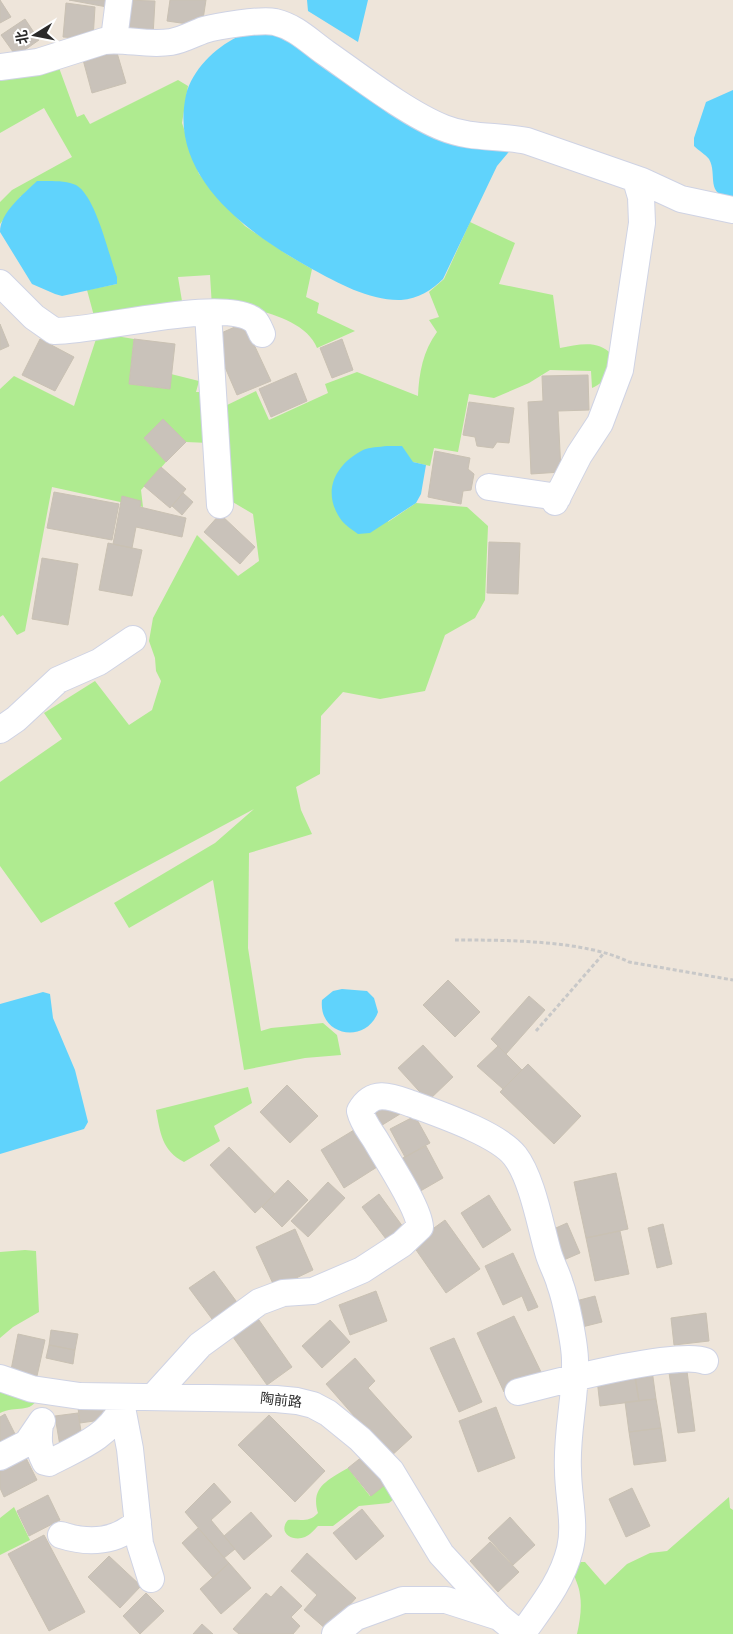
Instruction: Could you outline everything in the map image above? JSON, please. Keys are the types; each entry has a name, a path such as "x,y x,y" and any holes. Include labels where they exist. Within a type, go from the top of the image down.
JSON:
{"street":[{"path":"114,39 119,0"},
{"path":"0,67 38,62 114,39 143,44 172,42 205,30 255,21 274,21 296,29 380,90 443,128 477,137 527,140 636,180 681,199 733,210"},
{"path":"489,487 557,500 580,454 600,423 620,370 642,223 641,197 636,180"},
{"path":"0,283 34,317 54,331 186,313 242,314 256,322 262,334"},
{"path":"208,314 220,505"},
{"path":"0,730 16,719 58,680 99,662 133,639"},
{"path":"153,1398 200,1345 259,1302 282,1294 313,1291 362,1270 402,1244 420,1227 420,1219 406,1193 378,1144 362,1121 360,1111 364,1103 374,1096 388,1095 444,1115 497,1139 516,1156 532,1191 549,1255 561,1285 576,1358 568,1470 571,1511 570,1547 563,1573 521,1634"},
{"path":"518,1392 575,1378 661,1361 691,1357 705,1361"},
{"name":"陶前路","path":"0,1378 32,1389 46,1412 153,1398 297,1401 313,1405 328,1413 360,1439 391,1471 407,1493 441,1554 499,1617 521,1634"},
{"path":"46,1412 39,1444 45,1462 49,1463 98,1437 116,1419 121,1403"},
{"path":"121,1403 130,1449 140,1544 150,1579"},
{"path":"0,1457 26,1443 46,1412"},
{"path":"61,1535 75,1540 96,1540 127,1532 138,1522"},
{"path":"335,1634 356,1617 403,1600 446,1600 499,1617"}],"path":[{"path":"455,940 517,939 616,955 629,962 733,980"},
{"path":"536,1031 604,953"}],"green space":[{"path":"58,65 77,117 84,114 90,124 178,80 188,86 182,123 199,174 245,226 312,269 306,297 319,303 317,313 355,331 317,348 307,333 282,318 250,309 212,307 210,275 178,277 183,307 94,316 87,290 117,284 21,196 0,224 0,202 12,190 72,157 44,108 0,133 0,73"},
{"path":"470,222 515,243 499,284 553,295 560,348 587,344 600,347 612,355 610,366 605,379 592,388 591,371 550,370 529,383 494,398 469,394 458,452 434,448 430,466 413,462 388,522 416,503 467,507 488,526 485,600 475,618 445,635 425,691 380,699 343,692 321,716 320,774 296,787 301,810 312,834 249,853 248,948 261,1031 271,1028 323,1023 337,1035 341,1055 305,1058 244,1070 213,880 129,928 114,903 215,843 254,809 41,923 0,866 0,782 62,739 44,713 95,681 129,725 152,710 161,681 156,671 155,658 149,641 153,618 197,535 238,576 259,561 253,514 231,501 223,407 256,391 269,420 328,393 325,384 357,372 418,396 423,362 428,347 437,332 429,320 439,317 429,292 444,279"},
{"path":"98,333 134,339 129,384 169,389 171,374 199,381 196,392 205,392 209,443 186,442 163,419 144,438 166,462 141,490 143,507 52,487 25,631 17,635 3,615 0,617 0,389 14,376 74,406"},
{"path":"248,1087 252,1103 214,1126 220,1141 184,1162 177,1158 167,1147 163,1140 156,1110"},
{"path":"36,1251 39,1312 13,1327 0,1338 0,1252"},
{"path":"0,1380 38,1397 32,1406 0,1413"},
{"path":"348,1468 370,1496 386,1484 394,1499 389,1503 359,1506 333,1526 318,1526 305,1537 296,1538 288,1535 284,1529 288,1520 304,1520 315,1516 318,1513 316,1497 322,1485"},
{"path":"729,1497 730,1508 733,1510 733,1634 577,1634 581,1604 574,1571 578,1562 585,1562 605,1585 627,1564 650,1553 667,1551"},
{"path":"14,1507 30,1540 0,1555 0,1518"}],"water":[{"path":"307,0 368,0 358,42 308,11"},
{"path":"263,30 288,37 387,103 513,147 497,166 443,279 434,287 419,296 401,300 389,300 366,294 333,280 263,239 219,200 201,177 189,152 184,125 186,95 189,86 205,61 221,47 240,36"},
{"path":"733,90 733,198 718,193 715,189 709,159 694,146 694,138 706,102"},
{"path":"37,181 67,182 76,185 83,191 96,213 117,277 117,284 62,296 32,284 0,232 4,217 8,211"},
{"path":"402,446 413,462 426,465 421,494 416,503 370,533 358,534 342,521 336,511 332,500 334,481 338,472 353,456 366,449"},
{"path":"342,989 367,991 374,998 378,1012 372,1022 364,1029 344,1032 327,1022 323,1012 322,1000 333,991"},
{"path":"43,992 50,994 53,1018 75,1070 88,1122 84,1129 0,1154 0,1004"}],"building":[{"path":"0,0 11,17 0,23"},
{"path":"69,0 108,0 107,7"},
{"path":"124,0 155,1 153,36 122,34"},
{"path":"170,0 206,0 202,26 167,21"},
{"path":"66,3 95,7 93,39 63,37"},
{"path":"25,19 39,40 16,56 1,35"},
{"path":"115,46 126,83 92,93 82,56"},
{"path":"244,323 271,381 237,395 212,337"},
{"path":"0,324 9,346 0,350"},
{"path":"40,339 74,357 55,391 22,375"},
{"path":"134,339 175,344 170,389 129,384"},
{"path":"342,339 353,370 332,378 320,348"},
{"path":"296,373 307,401 271,417 259,389"},
{"path":"588,375 589,410 558,411 561,472 531,474 528,402 543,401 542,376"},
{"path":"469,402 514,408 509,443 497,442 493,448 477,446 475,437 463,435"},
{"path":"163,419 186,442 166,462 144,438"},
{"path":"435,451 470,458 468,469 474,474 471,490 463,491 461,504 428,497"},
{"path":"161,467 186,489 170,508 144,486"},
{"path":"54,492 119,504 112,540 47,528"},
{"path":"183,493 193,502 182,515 172,506"},
{"path":"122,496 141,501 140,507 186,518 182,537 136,527 132,548 113,544"},
{"path":"220,514 255,547 240,564 204,532"},
{"path":"489,542 520,543 518,594 487,593"},
{"path":"108,543 142,550 132,596 99,590"},
{"path":"42,558 78,564 68,625 32,619"},
{"path":"448,980 480,1012 455,1037 423,1005"},
{"path":"529,996 545,1010 506,1054 491,1039"},
{"path":"423,1045 453,1077 428,1101 398,1068"},
{"path":"498,1046 522,1070 503,1089 477,1066"},
{"path":"528,1064 581,1116 554,1144 500,1092"},
{"path":"287,1085 318,1116 290,1143 260,1112"},
{"path":"389,1097 400,1114 379,1127 368,1110"},
{"path":"415,1116 430,1143 405,1157 390,1129"},
{"path":"354,1130 377,1167 344,1188 321,1150"},
{"path":"426,1146 443,1178 417,1193 399,1160"},
{"path":"229,1147 275,1194 255,1213 210,1165"},
{"path":"616,1173 628,1229 586,1238 574,1182"},
{"path":"288,1180 308,1200 282,1227 262,1207"},
{"path":"328,1182 345,1198 308,1237 291,1221"},
{"path":"379,1194 406,1231 389,1243 362,1207"},
{"path":"489,1195 511,1230 483,1248 461,1213"},
{"path":"445,1220 480,1269 446,1293 412,1244"},
{"path":"567,1223 580,1253 559,1262 547,1232"},
{"path":"663,1224 672,1264 657,1268 648,1228"},
{"path":"295,1229 313,1270 275,1288 256,1247"},
{"path":"620,1231 629,1274 595,1281 586,1238"},
{"path":"513,1253 538,1307 528,1311 522,1296 503,1305 485,1266"},
{"path":"214,1271 239,1305 215,1323 189,1288"},
{"path":"376,1291 387,1321 350,1335 339,1305"},
{"path":"595,1296 602,1322 578,1328 572,1302"},
{"path":"254,1313 292,1367 267,1385 228,1330"},
{"path":"706,1313 709,1341 674,1345 671,1318"},
{"path":"514,1316 542,1374 504,1392 477,1333"},
{"path":"330,1320 350,1342 322,1368 302,1346"},
{"path":"51,1330 78,1334 75,1350 49,1345"},
{"path":"18,1334 45,1340 37,1376 11,1370"},
{"path":"454,1338 482,1402 459,1412 430,1348"},
{"path":"49,1345 75,1350 73,1364 46,1358"},
{"path":"355,1358 375,1381 368,1388 412,1437 390,1457 326,1384"},
{"path":"686,1364 695,1431 678,1433 668,1366"},
{"path":"652,1370 656,1399 639,1401 634,1373"},
{"path":"635,1374 639,1401 600,1406 597,1379"},
{"path":"656,1399 661,1428 629,1432 625,1402"},
{"path":"106,1404 108,1419 80,1423 78,1408"},
{"path":"496,1407 515,1458 478,1472 459,1421"},
{"path":"78,1413 83,1443 60,1446 55,1416"},
{"path":"5,1414 18,1440 0,1449 0,1417"},
{"path":"269,1415 325,1471 295,1502 238,1445"},
{"path":"661,1428 666,1461 634,1465 629,1432"},
{"path":"24,1454 37,1480 4,1497 0,1488 0,1467"},
{"path":"363,1456 386,1484 371,1496 348,1468"},
{"path":"214,1483 231,1502 211,1520 235,1549 224,1558 185,1512"},
{"path":"632,1488 650,1526 626,1537 609,1499"},
{"path":"48,1495 60,1520 29,1536 17,1511"},
{"path":"362,1509 384,1536 356,1560 333,1533"},
{"path":"251,1512 272,1536 244,1560 224,1536"},
{"path":"510,1517 535,1545 513,1565 488,1538"},
{"path":"198,1528 229,1563 213,1578 182,1543"},
{"path":"44,1535 85,1612 49,1631 8,1554"},
{"path":"490,1542 519,1572 498,1592 470,1561"},
{"path":"307,1553 356,1598 327,1630 304,1610 317,1595 291,1571"},
{"path":"109,1556 141,1586 120,1608 88,1577"},
{"path":"229,1563 251,1588 221,1614 200,1589"},
{"path":"281,1586 302,1606 291,1617 300,1626 293,1634 239,1634 233,1629 266,1593 271,1597"},
{"path":"146,1593 164,1611 140,1634 123,1616"},
{"path":"202,1624 213,1634 193,1634"}]}
